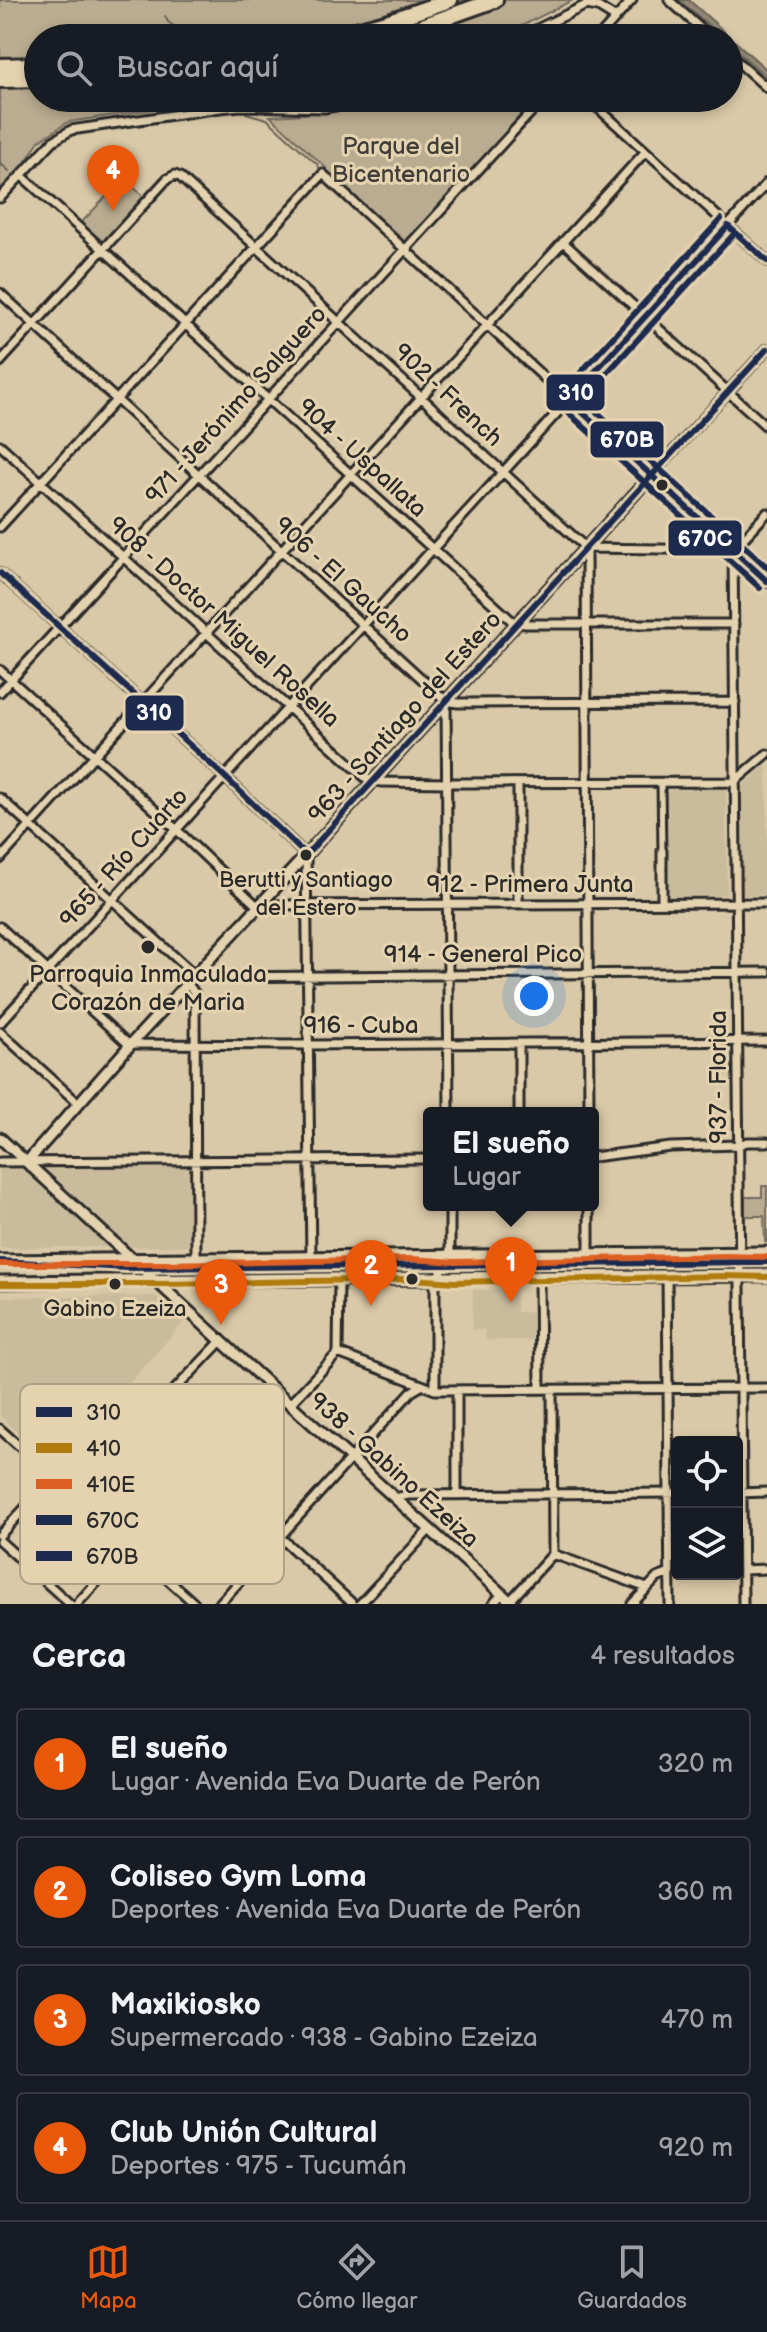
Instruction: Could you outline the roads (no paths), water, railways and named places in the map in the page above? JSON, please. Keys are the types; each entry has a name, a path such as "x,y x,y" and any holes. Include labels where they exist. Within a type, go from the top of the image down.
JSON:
{"highway":[{"path":"379,24 450,0"},
{"path":"428,24 495,0"},
{"path":"0,66 24,65"},
{"path":"0,80 24,79"}],"main road":[{"path":"0,1261 767,1253"},
{"path":"0,1282 767,1275"}],"street":[{"path":"611,24 632,0"},
{"path":"669,0 696,24"},
{"path":"546,24 581,6 598,7 616,18"},
{"path":"743,67 767,88"},
{"path":"0,198 58,137 77,128 194,112"},
{"name":"971 - Jerónimo Salguero","path":"0,692 531,112"},
{"path":"602,112 767,261"},
{"path":"0,859 645,152"},
{"path":"0,527 323,174 767,581"},
{"name":"904 - Uspallata","path":"21,175 517,623"},
{"name":"902 - French","path":"104,250 171,176 180,177 586,548"},
{"name":"965 - Río Cuarto","path":"0,1023 767,183"},
{"path":"563,242 767,427"},
{"path":"0,362 104,250"},
{"name":"906 - El Gaucho","path":"0,293 446,701"},
{"path":"651,476 767,349"},
{"name":"908 - Doctor Miguel Rosella","path":"0,445 372,781"},
{"name":"963 - Santiago del Estero","path":"27,1162 131,1044 651,476"},
{"path":"589,1107 586,548 733,550 767,513"},
{"name":"937 - Florida","path":"733,550 740,1436"},
{"path":"0,573 225,777 306,855 311,1259"},
{"path":"517,623 734,624"},
{"path":"0,670 254,903 260,905"},
{"path":"449,1107 446,701 735,702"},
{"path":"372,781 735,781 767,754"},
{"path":"518,783 518,904"},
{"path":"661,783 662,903"},
{"path":"0,798 112,901 198,973"},
{"name":"912 - Primera Junta","path":"260,905 767,903"},
{"path":"0,927 131,1044"},
{"name":"914 - General Pico","path":"198,973 211,977 767,972"},
{"path":"188,984 195,994 196,1259"},
{"path":"0,1032 78,1103"},
{"name":"916 - Cuba","path":"131,1044 767,1041"},
{"path":"519,1044 519,1107"},
{"name":"938 - Gabino Ezeiza","path":"0,1138 269,1384"},
{"path":"599,1156 665,1148 767,1142"},
{"path":"0,1162 423,1159"},
{"path":"435,1390 437,1278 450,1250 450,1211"},
{"path":"589,1211 589,1256"},
{"path":"667,1275 671,1451"},
{"path":"539,1277 540,1389"},
{"path":"290,1404 338,1353 339,1279"},
{"path":"180,1384 221,1341"},
{"path":"338,1353 435,1390 767,1388"},
{"path":"284,1533 411,1392 421,1386"},
{"path":"457,1390 457,1495"},
{"path":"493,1604 508,1600 553,1554 552,1390"},
{"name":"938 - Gabino Ezeiza","path":"284,1398 508,1600"},
{"path":"0,1429 20,1447"},
{"path":"743,1493 767,1492"},
{"path":"395,1498 408,1495 671,1493"},
{"path":"670,1604 672,1508"},
{"path":"20,1515 0,1538 20,1557"},
{"path":"360,1604 430,1529"},
{"path":"284,1541 353,1604"},
{"path":"553,1554 647,1588"},
{"path":"743,1570 767,1569"},
{"path":"632,1604 657,1578 670,1573"},
{"name":"937 - Florida","path":"743,1580 743,1604"},
{"path":"49,1584 70,1604"},
{"path":"77,1604 96,1584"},
{"path":"173,1584 195,1604"},
{"path":"219,1604 237,1584"}],"waterway":[{"path":"165,16 171,24"},
{"path":"246,113 267,119 318,165 320,171"},
{"path":"0,163 9,171"}],"place":[{"name":"Club Unión Cultural","path":"113,211"},
{"name":"Berutti y Santiago del Estero","path":"306,855"},
{"name":"Parroquia Inmaculada Corazón de Maria","path":"148,947"},
{"name":"Gabino Ezeiza","path":"115,1284"},
{"name":"El sueño","path":"511,1303"},
{"name":"Coliseo Gym Loma","path":"371,1306"},
{"name":"Maxikiosko","path":"221,1325"}],"park label":[{"name":"Parque del Bicentenario","path":"401,160"}]}
